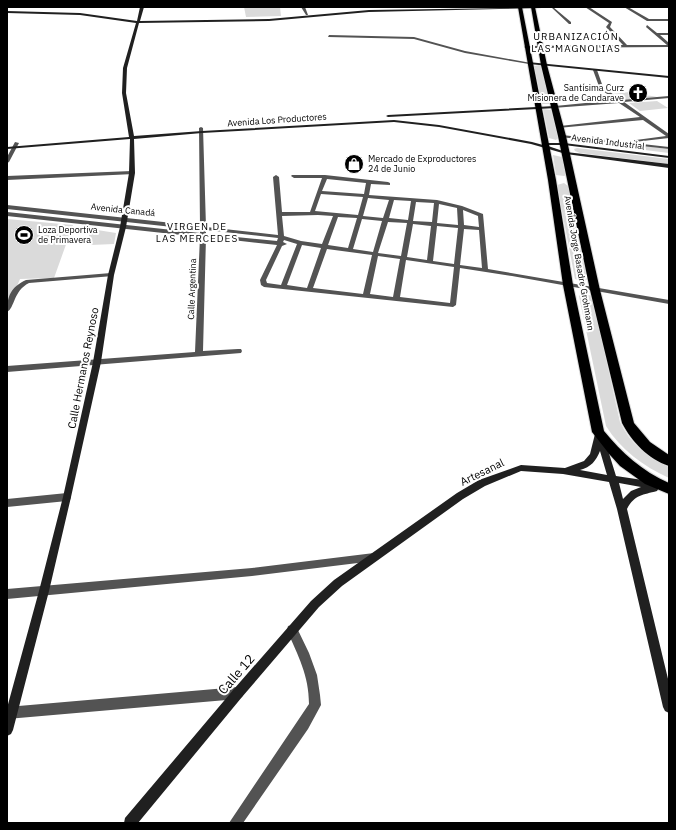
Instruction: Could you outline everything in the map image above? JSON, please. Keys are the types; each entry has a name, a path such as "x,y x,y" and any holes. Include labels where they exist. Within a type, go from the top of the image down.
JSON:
{"highway":[{"name":"Avenida Jorge Basadre Grohmann","path":"521,8 526,47 537,108 546,146 562,181 595,290 628,423 640,440 669,461"},
{"name":"Avenida Jorge Basadre Grohmann","path":"533,8 544,65 565,148 562,181 568,285 598,432 614,452 636,471 667,488"}],"street":[{"name":"Calle Hermanos Reynoso","path":"7,730 9,712 44,591 67,497 97,362 112,275 123,223 132,173 132,135 124,93 125,68 142,7"},
{"path":"303,7 306,14"},
{"path":"7,11 66,12 139,20 285,18 463,7"},
{"path":"285,18 306,14 368,9 587,7 611,23 608,27 626,46"},
{"path":"626,7 650,21 669,20"},
{"path":"552,8 570,22"},
{"path":"648,26 669,46"},
{"path":"657,34 669,34"},
{"path":"329,36 414,38 465,52 529,63 669,77"},
{"path":"526,47 669,46"},
{"path":"595,70 601,88 669,136"},
{"path":"555,107 669,97"},
{"path":"660,98 669,104"},
{"name":"Avenida Los Productores","path":"7,144 16,145 420,114 555,107"},
{"path":"420,114 418,117 425,123"},
{"path":"560,127 645,118"},
{"name":"Avenida Los Productores","path":"201,130 380,121 425,123 546,146"},
{"name":"Calle Argentina","path":"199,354 203,236 201,130"},
{"path":"562,136 669,148"},
{"path":"623,142 669,136"},
{"path":"7,162 16,145"},
{"name":"Avenida Los Productores","path":"7,148 16,145"},
{"name":"Avenida Industrial","path":"546,146 669,157"},
{"name":"Avenida Industrial","path":"546,146 669,166"},
{"path":"7,178 132,173"},
{"path":"294,176 325,176 388,184"},
{"path":"312,213 325,176"},
{"path":"276,177 281,237 280,244 262,283 267,286 453,305 461,227 460,207"},
{"path":"350,250 369,181"},
{"path":"319,192 437,202 460,207 481,215 485,270"},
{"path":"366,296 375,254 392,198"},
{"path":"396,299 414,200"},
{"path":"430,262 437,202"},
{"name":"Avenida Canadá","path":"7,206 203,236 280,244 300,242"},
{"path":"279,214 312,213 482,228"},
{"name":"Avenida Canadá","path":"7,214 203,228 281,237 300,242"},
{"path":"309,290 336,215"},
{"path":"283,287 300,242 485,270 669,302"},
{"path":"7,310 14,290 20,284 28,281 112,275"},
{"path":"7,369 238,351"},
{"path":"563,471 578,467 590,460 596,453 598,432"},
{"path":"598,432 622,509 669,707"},
{"name":"Artesanal","path":"376,557 460,496 482,483 504,473 521,468 563,471 667,488"},
{"path":"622,509 625,501 640,491 667,488"},
{"path":"7,503 67,497"},
{"path":"7,594 252,572 376,557"},
{"name":"Calle 12","path":"130,823 238,693 315,604 338,583 376,557"},
{"path":"235,823 315,706 313,683 307,660 292,630"},
{"path":"9,712 238,693"}],"shaded area":[{"path":"244,7 280,7 281,16 246,17"},
{"path":"539,65 542,67 550,104 542,104 534,66"},
{"path":"630,92 633,94 657,97 622,100 612,94"},
{"path":"657,101 668,108 640,111 629,103"},
{"path":"543,109 551,110 558,138 556,140 549,138"},
{"path":"575,138 669,149 669,153 572,141 572,139"},
{"path":"577,148 669,159 669,164 580,153 575,151 574,149"},
{"path":"553,155 562,157 566,175 556,175"},
{"path":"564,183 568,186 587,279 585,281 575,279 557,185"},
{"path":"7,219 73,225 54,278 20,279 7,310"},
{"path":"91,229 116,233 114,244 91,245 92,240 88,239"},
{"path":"582,293 592,296 620,422 629,437 640,449 653,459 669,467 669,478 650,468 633,456 619,443 606,426 579,296"}],"place":[{"name":"Santísima Curz Misionera de Candarave","path":"638,93"},
{"name":"Mercado de Exproductores 24 de Junio","path":"354,164"},
{"name":"Loza Deportiva de Primavera","path":"24,235"}],"district":[{"name":"URBANIZACIÓN LAS MAGNOLIAS","path":"576,42"},
{"name":"VIRGEN DE LAS MERCEDES","path":"197,232"}]}
